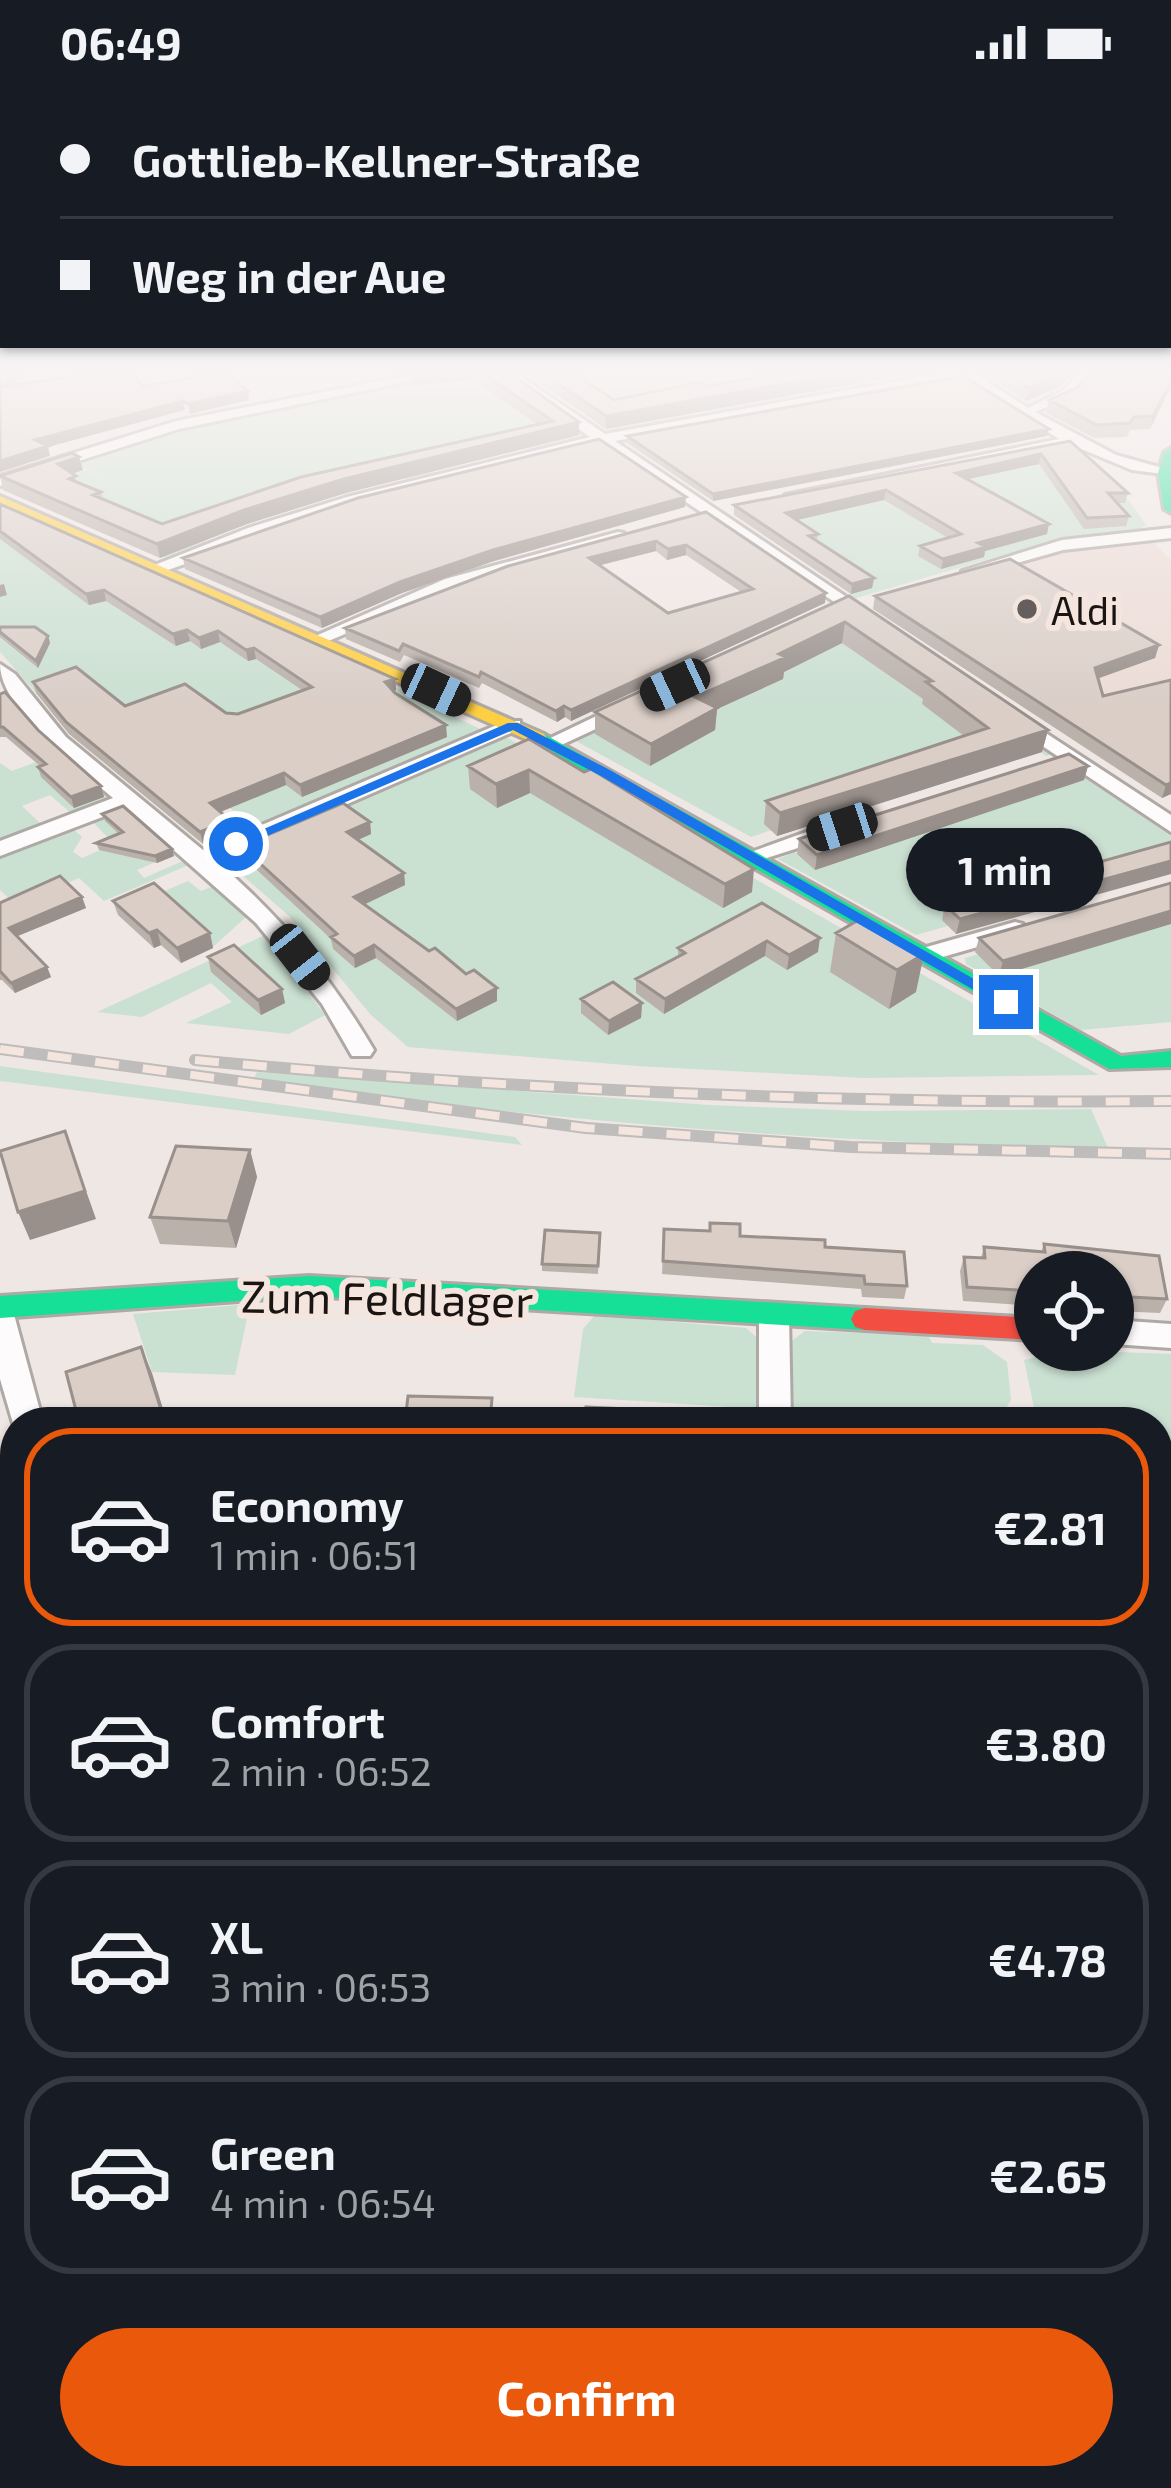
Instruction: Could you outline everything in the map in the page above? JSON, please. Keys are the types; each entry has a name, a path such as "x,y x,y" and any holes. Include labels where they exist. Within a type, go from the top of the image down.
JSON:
{"street":[{"path":"156,568 295,515 413,484"},
{"path":"668,484 858,603 885,630"},
{"path":"774,500 853,484"},
{"path":"0,500 550,742 1117,1064 1171,1059"},
{"path":"690,519 732,509"},
{"path":"320,638 451,583 647,530"},
{"path":"950,577 1062,545 1171,533"},
{"path":"814,617 858,603"},
{"path":"0,670 57,740 204,858 280,931 341,1010 361,1050"},
{"path":"550,742 654,694"},
{"path":"995,705 1171,825"},
{"path":"204,858 513,725"},
{"path":"1046,762 1069,755"},
{"path":"0,849 130,799"},
{"path":"752,856 865,820"},
{"path":"925,955 1050,919"},
{"name":"Zum Feldlager","path":"0,1307 309,1286 1014,1328"},
{"path":"774,1315 776,1407"},
{"path":"0,1318 23,1407"},
{"path":"1134,1334 1171,1336"}],"shaded area":[{"path":"1130,541 1154,543 1171,560 1171,690 1105,713 934,588 1062,550"}],"green space":[{"path":"10,484 360,484 197,537 209,542 168,559 0,488"},
{"path":"906,484 1111,484 1122,491 1146,525 1134,532 1057,539 853,599 846,595 867,589 760,519"},
{"path":"0,527 377,679 482,730 219,842 198,836 242,817 113,722 62,722 0,652"},
{"path":"852,617 1054,754 1046,756 1029,744 751,837 576,741 782,643"},
{"path":"506,737 1099,1075 864,1078 408,1047 371,1015 288,915 228,863 233,853"},
{"path":"60,753 111,800 73,815 50,795 22,806 42,825 0,842 0,763 12,771"},
{"path":"1065,764 1171,836 1171,863 916,935 778,859 795,852 809,862"},
{"path":"116,809 127,811 179,852 137,870 144,878 185,860 191,864 104,901 79,878 30,899 38,927 0,890 0,855 71,827 82,837 73,852 82,858 114,844 91,820"},
{"path":"188,881 201,891 216,885 246,917 213,947 158,898 111,914"},
{"path":"1171,914 1171,1022 1081,1030 966,964 965,958 979,954"},
{"path":"265,935 325,1015 289,1034 186,1023 232,1002 211,983 142,1017 97,1012"},
{"path":"0,1066 515,1137 522,1145 0,1081"},
{"path":"257,1072 709,1105 863,1111 1091,1109 1108,1148 786,1135 573,1118 253,1081"},
{"path":"250,1304 235,1375 152,1372 133,1314"},
{"path":"595,1315 746,1328 762,1342 763,1407 574,1397 583,1329"},
{"path":"805,1331 928,1335 932,1343 983,1345 1007,1362 1011,1400 1007,1407 789,1407 789,1343"},
{"path":"1134,1353 1171,1354 1171,1407 1034,1407 1026,1371 1134,1371"}],"building":[{"path":"19,484 82,484 101,492 93,495 162,524 280,484 327,484 157,544"},
{"path":"414,484 667,484 686,497 493,550 400,582 320,617 183,558 358,498"},
{"path":"698,484 764,484 713,494"},
{"path":"843,484 976,484 1049,524 978,543 986,547 943,559 920,546 961,534 886,490 786,513 818,534 809,536 874,578 852,584 734,505"},
{"path":"1063,484 1118,484 1128,493 1108,493 1129,516 1087,518"},
{"path":"0,504 395,679 385,682 446,725 300,785 284,773 210,803 230,820 200,832 66,722 33,682 76,667 125,706 185,684 226,713 238,714 312,687 254,648 246,650 218,631 199,638 187,630 173,634 104,590 86,594 0,531"},
{"path":"706,512 826,593 571,710 564,706 556,711 481,672 479,677 403,644 399,651 345,628 508,566","holes":["656,541 668,549 686,545 753,589 668,613 589,558"]},
{"path":"1010,559 1159,645 1095,668 1103,696 1171,680 1171,783 1166,785 875,596"},
{"path":"849,596 1048,730 780,813 766,801 988,728 926,682 932,681 845,622 779,654 786,657 695,697 717,708 651,744 595,712"},
{"path":"0,627 35,627 48,636 36,661 0,632"},
{"path":"5,692 38,730 101,786 71,797 38,767 46,764 0,727 0,694"},
{"path":"529,739 584,772 591,769 754,869 725,884 529,770 496,784 468,766"},
{"path":"1069,754 1088,766 817,855 799,839"},
{"path":"343,803 370,822 347,832 404,873 354,897 429,951 435,948 466,974 474,970 497,988 456,1009 374,945 354,956 331,937 337,934 241,846"},
{"path":"123,806 172,849 155,856 96,843 123,832 102,814"},
{"path":"1171,842 1171,861 960,919 945,905"},
{"path":"60,876 82,897 9,928 47,967 11,983 0,971 0,903"},
{"path":"154,883 210,933 177,948 157,930 149,933 113,901"},
{"path":"1171,883 1171,911 1003,961 979,938"},
{"path":"762,903 820,938 789,955 767,941 665,999 636,979 685,953 678,948"},
{"path":"864,917 924,954 897,970 836,933"},
{"path":"234,945 282,989 258,1000 208,957"},
{"path":"613,982 642,1003 609,1021 581,999"},
{"path":"65,1131 85,1191 18,1212 0,1151"},
{"path":"176,1146 250,1150 228,1221 150,1217"},
{"path":"710,1223 740,1224 740,1236 825,1240 825,1247 904,1252 907,1286 865,1284 864,1276 663,1261 664,1229 710,1231"},
{"path":"545,1230 600,1233 598,1266 542,1264"},
{"path":"1044,1244 1111,1251 1045,1251"},
{"path":"984,1247 1033,1251 1014,1251 1014,1290 967,1287 964,1257 985,1258"},
{"path":"1134,1253 1159,1256 1167,1299 1134,1297"},
{"path":"141,1347 160,1407 75,1407 66,1372"},
{"path":"408,1396 492,1398 491,1407 407,1407"}],"railway":[{"path":"0,1049 586,1128 851,1147 1171,1154"},
{"path":"195,1060 683,1093 1171,1101"}],"traffic: fast":[{"path":"1167,484 1171,509"},
{"path":"538,738 1117,1064 1171,1059"},
{"path":"0,1307 309,1286 865,1319"}],"traffic: slow":[{"path":"0,500 538,738"}],"traffic: jam":[{"path":"865,1319 1014,1328"}],"place":[{"name":"Aldi","path":"1027,609"}],"route":[{"path":"236,844 513,725 1006,1002"}]}
